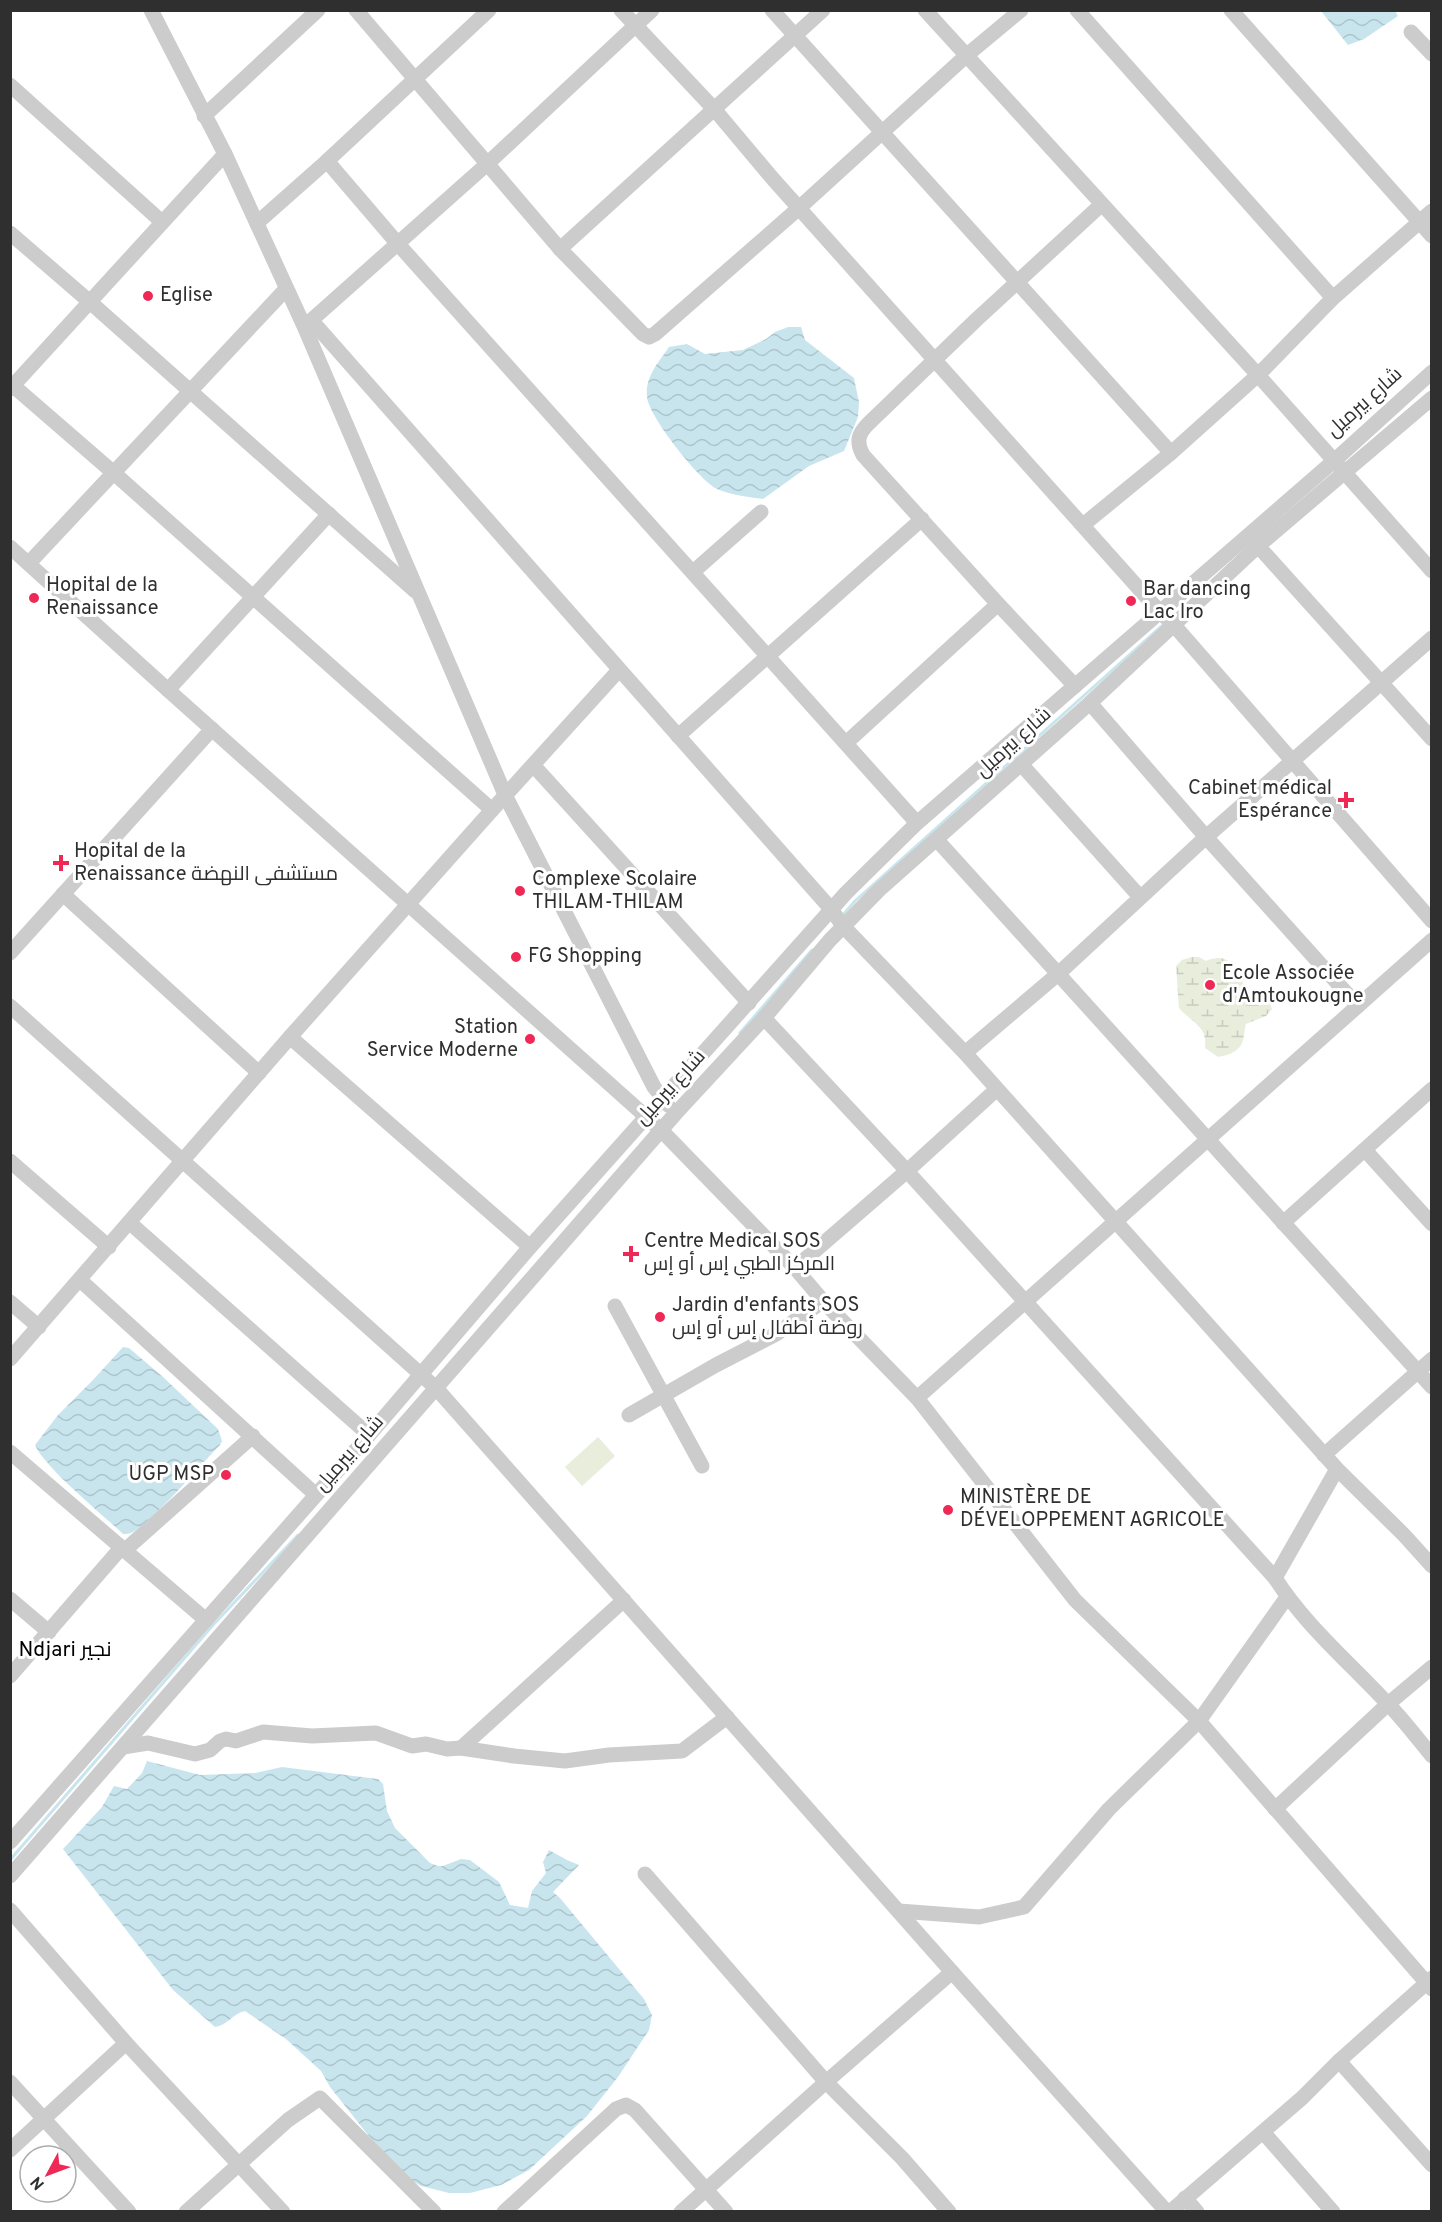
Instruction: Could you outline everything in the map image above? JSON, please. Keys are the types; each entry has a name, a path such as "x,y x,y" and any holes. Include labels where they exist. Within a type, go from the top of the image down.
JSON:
{"street":[{"path":"151,10 225,154 286,289 308,324 506,796 625,1030 663,1100 676,1113"},
{"path":"204,116 318,10"},
{"path":"356,10 560,249 643,334 649,337 799,208 967,55 1021,10"},
{"path":"257,223 489,10"},
{"path":"621,10 715,110 799,208 1173,624 1431,921"},
{"path":"308,324 486,165 652,10"},
{"path":"772,10 1171,453"},
{"path":"560,249 823,10"},
{"path":"925,10 1258,375 1431,571"},
{"path":"1077,10 1333,298"},
{"path":"1231,10 1431,236"},
{"path":"1411,32 1431,54"},
{"path":"10,85 162,222"},
{"path":"225,154 12,386 115,474 492,810"},
{"path":"327,160 398,244 917,823"},
{"path":"1075,686 863,455 858,445 860,432 1102,204"},
{"path":"1083,525 1171,453 1258,375 1333,298 1431,211"},
{"path":"10,233 420,595"},
{"path":"29,564 286,289"},
{"path":"308,324 678,736 831,909 843,926 965,1053 1336,1469 1404,1535 1431,1566"},
{"name":"شارع بيرميل","path":"10,1842 369,1435 428,1381 764,1018 843,926 879,890 1090,703 1258,546 1431,372"},
{"name":"شارع بيرميل","path":"10,1876 123,1747 428,1381 530,1247 831,909 917,823 1159,611 1340,466 1431,398"},
{"path":"693,572 761,512"},
{"path":"168,690 329,514"},
{"path":"678,736 922,519"},
{"path":"1258,546 1431,739"},
{"path":"10,547 661,1130 917,1398 1075,1600 1199,1721 1430,1983 1339,2061 1263,2132 1168,2211 952,1972 428,1381 10,1006"},
{"path":"846,743 998,604"},
{"path":"965,1053 1058,974 1206,837 1431,638"},
{"path":"10,1359 290,1037 619,670"},
{"path":"1090,703 1206,837 1358,1006"},
{"path":"10,953 212,729"},
{"path":"1022,764 1140,897"},
{"path":"534,766 749,1003"},
{"path":"937,840 1431,1387"},
{"path":"63,894 259,1073"},
{"path":"917,1398 1431,940"},
{"path":"764,1018 907,1171 1275,1578 1287,1597 1388,1704 1431,1756"},
{"path":"290,1037 530,1247"},
{"path":"795,1268 997,1089"},
{"path":"1283,1223 1431,1089"},
{"path":"1365,1150 1431,1224"},
{"path":"10,1161 109,1247"},
{"path":"130,1223 369,1435"},
{"path":"80,1280 316,1495"},
{"path":"629,1415 776,1334 823,1301"},
{"path":"10,1302 39,1327"},
{"path":"615,1306 702,1466"},
{"path":"1324,1455 1431,1359"},
{"path":"10,1676 122,1550 253,1436"},
{"path":"10,1452 206,1620"},
{"path":"1275,1578 1336,1469"},
{"path":"899,1911 980,1917 1024,1907 1109,1809 1199,1721 1287,1597"},
{"path":"10,1599 49,1632"},
{"path":"461,1748 624,1600"},
{"path":"1275,1809 1431,1667"},
{"path":"123,1747 148,1743 195,1754 210,1750 226,1739 236,1742 263,1732 312,1736 376,1733 412,1746 426,1744 447,1749 461,1748 565,1761 609,1755 682,1751 727,1717"},
{"path":"645,1874 826,2082 902,2158 949,2211"},
{"path":"10,1910 126,2043 283,2211"},
{"path":"681,2211 952,1972"},
{"path":"10,2150 126,2043"},
{"path":"1339,2061 1431,2165"},
{"path":"10,2082 129,2211"},
{"path":"186,2211 288,2120 320,2097 434,2211"},
{"path":"504,2211 616,2109 626,2105 634,2109 726,2211"},
{"path":"1263,2132 1333,2211"},
{"path":"1185,2198 1197,2211"}],"green space":[{"path":"1199,957 1206,961 1216,958 1229,962 1238,973 1250,996 1269,1000 1272,1009 1266,1016 1246,1024 1241,1044 1230,1054 1218,1057 1205,1048 1202,1030 1179,1008 1176,966 1182,960"},
{"path":"598,1437 615,1456 582,1486 565,1467"}],"water":[{"path":"1321,11 1395,11 1398,16 1364,39 1348,45"},
{"path":"788,327 801,327 805,340 854,378 859,402 858,417 844,451 809,466 763,499 717,489 687,461 656,419 647,397 650,377 669,347 687,344 705,354 743,350"},
{"path":"123,1347 129,1348 163,1377 218,1429 222,1441 158,1511 129,1534 123,1534 62,1478 35,1445 58,1415"},
{"path":"147,1761 200,1775 255,1773 282,1767 378,1779 383,1784 387,1811 395,1828 430,1863 443,1866 461,1859 470,1860 499,1882 510,1905 528,1908 532,1891 546,1873 543,1862 549,1850 579,1865 553,1892 644,1999 652,2015 649,2030 618,2077 587,2116 529,2170 501,2185 470,2193 449,2193 421,2186 406,2177 372,2140 330,2087 321,2071 286,2039 245,2011 215,2027 173,1990 63,1849 102,1807 114,1786 127,1789 142,1773"}],"waterway":[{"path":"842,916 855,901 1166,622"},
{"path":"740,1033 812,950"},
{"path":"10,1860 213,1625 298,1535"}],"place":[{"name":"Eglise","path":"148,296"},
{"name":"Hopital de la Renaissance","path":"34,598"},
{"name":"Bar dancing Lac Iro","path":"1131,601"},
{"name":"Cabinet médical Espérance","path":"1346,800"},
{"name":"Hopital de la Renaissance مستشفى النهضة","path":"61,863"},
{"name":"Complexe Scolaire THILAM-THILAM","path":"520,891"},
{"name":"FG Shopping","path":"516,957"},
{"name":"Ecole Associée d'Amtoukougne","path":"1210,985"},
{"name":"Station Service Moderne","path":"530,1039"},
{"name":"Centre Medical SOS المركز الطبي إس أو إس","path":"631,1254"},
{"name":"Jardin d'enfants SOS روضة أطفال إس أو إس","path":"660,1317"},
{"name":"UGP MSP","path":"226,1475"},
{"name":"MINISTÈRE DE DÉVELOPPEMENT AGRICOLE","path":"948,1510"}],"district":[{"name":"Ndjari نجير","path":"65,1650"}]}
